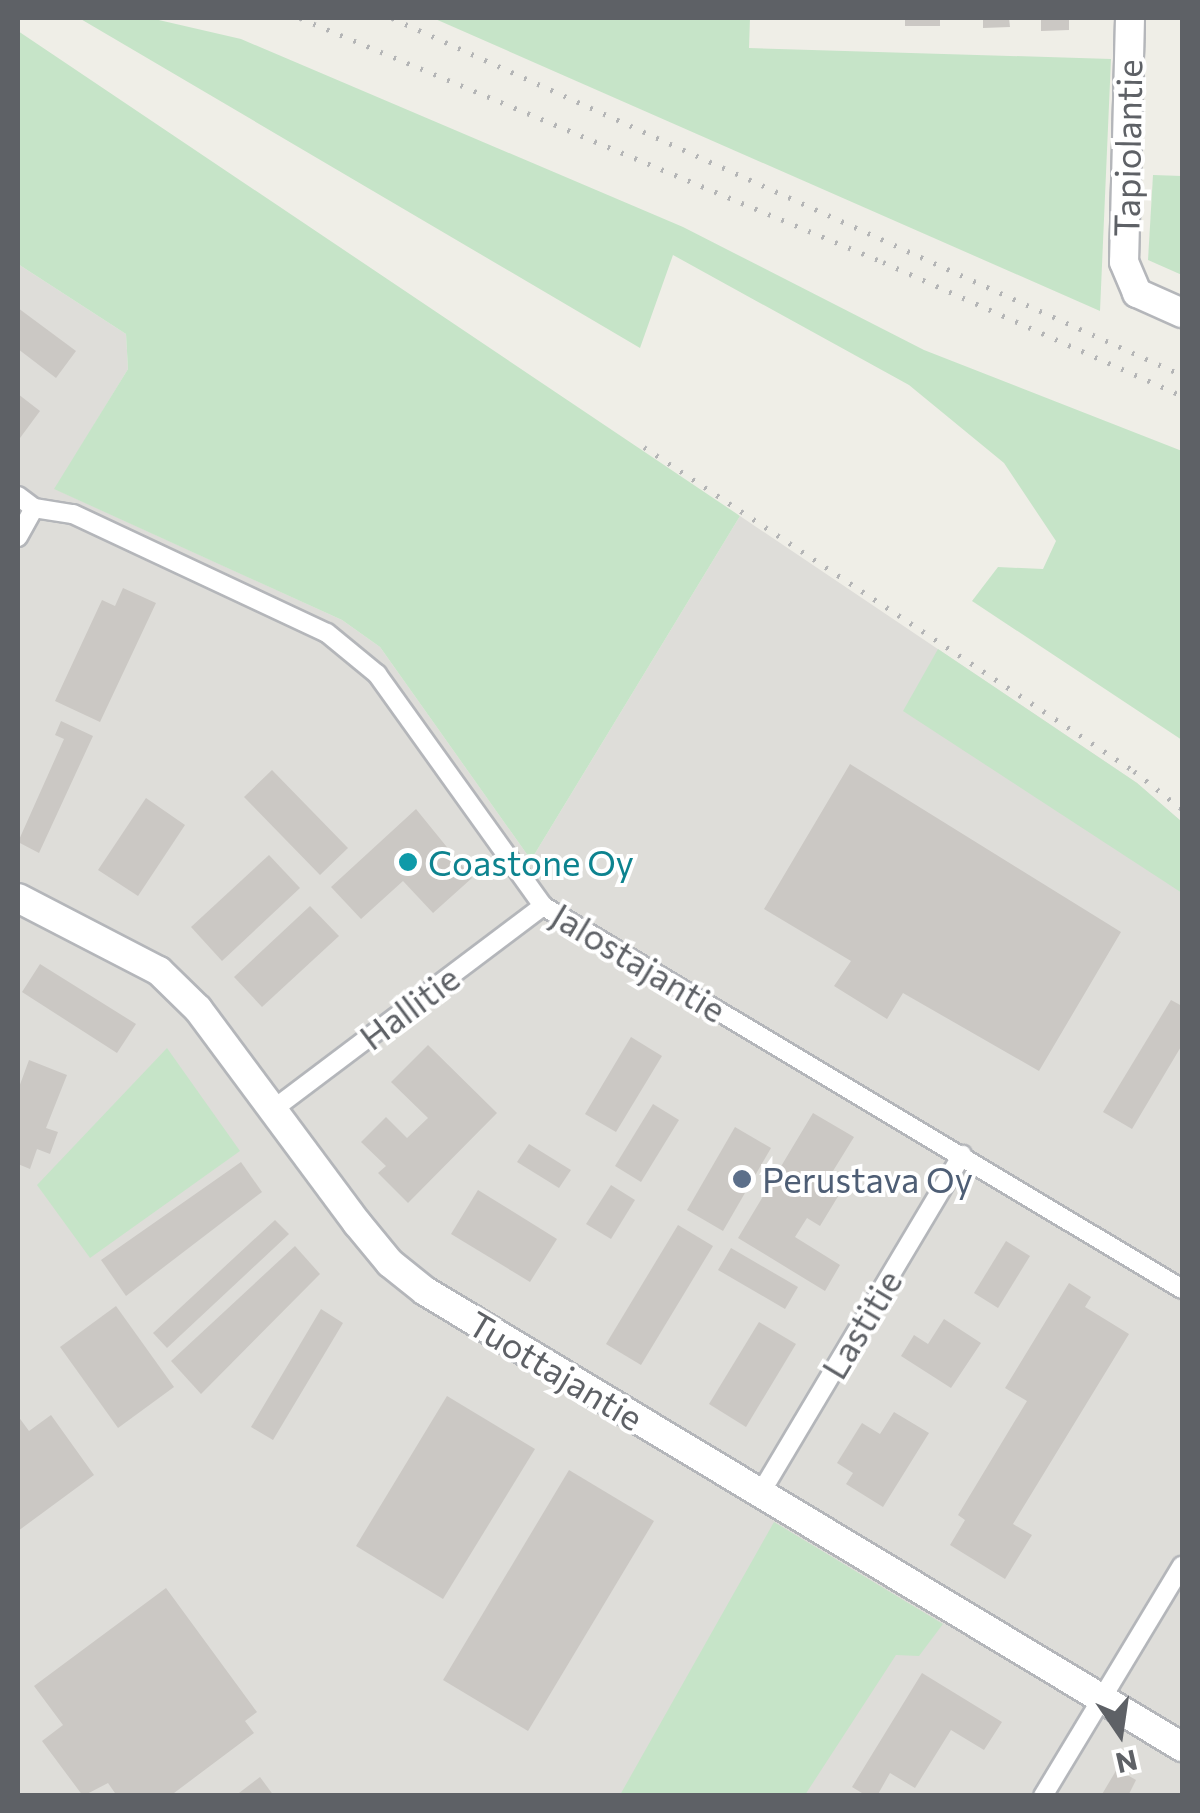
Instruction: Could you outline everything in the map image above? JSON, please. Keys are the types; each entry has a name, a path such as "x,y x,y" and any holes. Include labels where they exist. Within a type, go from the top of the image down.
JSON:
{"street":[{"name":"Tapiolantie","path":"1130,18 1127,278 1138,293 1182,313"},
{"path":"18,496 34,508 18,537"},
{"name":"Jalostajantie","path":"34,508 73,514 353,651 432,747 543,906 1182,1289"},
{"name":"Tuottajantie","path":"18,898 159,971 198,1009 390,1264 760,1494 1182,1747"},
{"name":"Hallitie","path":"275,1108 543,906"},
{"name":"Lastitie","path":"760,1494 962,1155"},
{"path":"1042,1796 1182,1566"}],"shaded area":[{"path":"18,264 126,334 128,369 55,489 342,620 380,647 531,860 740,516 1137,783 1182,822 1182,1795 18,1795"}],"green space":[{"path":"79,18 150,18 241,39 683,227 924,350 1182,451 1182,740 972,601 998,567 1043,569 1056,541 1004,463 909,385 673,255 640,348"},
{"path":"433,18 750,18 749,48 1111,59 1100,311"},
{"path":"18,31 740,516 531,860 380,647 342,620 54,489 128,369 126,334 18,264"},
{"path":"1153,175 1182,176 1182,275 1148,260"},
{"path":"938,649 1137,783 1182,822 1182,893 903,711"},
{"path":"167,1048 240,1151 90,1258 37,1185"},
{"path":"774,1522 943,1624 919,1656 896,1655 805,1795 620,1795"}],"building":[{"path":"905,18 940,18 940,26 905,26"},
{"path":"983,18 1009,18 1010,27 983,28"},
{"path":"1041,18 1069,18 1069,30 1041,31"},
{"path":"18,308 76,351 56,378 18,349"},
{"path":"18,394 40,411 20,438 18,436"},
{"path":"123,588 156,603 100,722 55,701 102,600 115,606"},
{"path":"61,721 93,736 39,853 18,842 64,739 55,735"},
{"path":"850,764 1121,932 1039,1071 903,993 887,1019 834,986 851,961 764,909"},
{"path":"272,770 348,848 320,875 244,797"},
{"path":"146,798 185,825 138,896 98,870"},
{"name":"Coastone Oy","path":"416,809 472,878 433,913 403,881 361,919 331,887"},
{"path":"269,855 300,888 222,961 191,927"},
{"path":"310,906 339,936 262,1007 234,977"},
{"path":"40,964 136,1024 117,1053 22,992"},
{"path":"1171,1000 1182,1006 1182,1045 1132,1129 1103,1112"},
{"path":"631,1037 662,1056 616,1132 585,1114"},
{"path":"428,1045 497,1113 408,1203 378,1173 386,1166 361,1142 386,1117 407,1138 428,1118 391,1082"},
{"path":"29,1060 67,1075 46,1128 58,1132 50,1154 37,1149 30,1169 18,1164 18,1090"},
{"path":"653,1104 679,1120 641,1182 615,1166"},
{"path":"813,1113 854,1137 833,1171 848,1180 820,1226 807,1218 795,1237 840,1265 825,1291 738,1238"},
{"path":"735,1127 771,1148 723,1231 687,1210"},
{"path":"529,1144 571,1170 559,1188 517,1162"},
{"path":"241,1162 262,1192 126,1296 101,1260"},
{"path":"611,1185 635,1200 611,1239 586,1224"},
{"path":"478,1190 557,1239 530,1282 451,1234"},
{"path":"275,1220 289,1234 167,1348 153,1333"},
{"path":"678,1225 713,1246 641,1365 606,1344"},
{"path":"1006,1241 1030,1256 998,1308 974,1293"},
{"path":"295,1246 320,1274 201,1394 171,1361"},
{"path":"731,1248 798,1287 785,1309 718,1270"},
{"path":"1069,1283 1091,1297 1085,1307 1129,1334 1013,1524 1032,1535 1005,1579 950,1545 965,1520 958,1515 1027,1401 1005,1388"},
{"path":"116,1306 174,1387 118,1428 60,1347"},
{"path":"321,1309 343,1323 273,1440 251,1427"},
{"path":"944,1319 981,1343 951,1388 901,1356 914,1335 928,1344"},
{"path":"759,1322 796,1344 746,1427 709,1404"},
{"path":"447,1396 535,1449 443,1599 356,1546"},
{"path":"894,1412 929,1433 883,1507 846,1484 853,1473 837,1463 862,1423 880,1434"},
{"path":"51,1415 94,1475 18,1531 18,1416 29,1431"},
{"path":"569,1470 654,1521 528,1731 443,1680"},
{"path":"166,1588 257,1712 245,1721 254,1733 170,1796 117,1796 108,1783 83,1796 42,1741 63,1725 34,1686"},
{"path":"922,1673 1002,1722 984,1750 951,1730 915,1788 890,1773 877,1796 867,1796 852,1787"},
{"path":"1117,1769 1136,1780 1128,1796 1101,1796"},
{"path":"260,1777 274,1796 235,1796"}],"railway":[{"path":"300,18 883,262 1182,396"},
{"path":"392,18 1182,375"},
{"path":"644,447 1134,771 1182,809"}],"place":[{"name":"Coastone Oy","path":"408,862"},
{"name":"Perustava Oy","path":"742,1179"}]}
